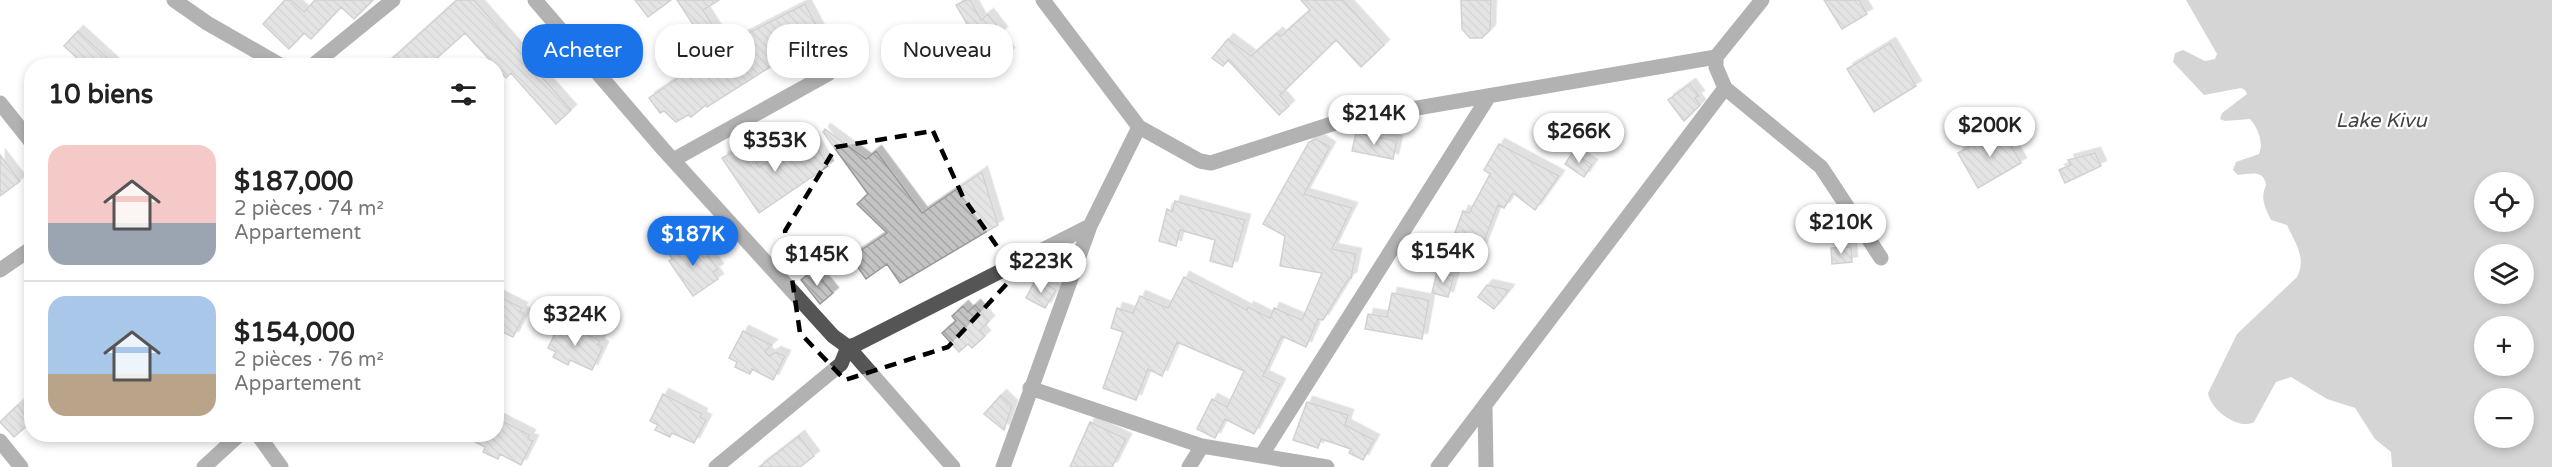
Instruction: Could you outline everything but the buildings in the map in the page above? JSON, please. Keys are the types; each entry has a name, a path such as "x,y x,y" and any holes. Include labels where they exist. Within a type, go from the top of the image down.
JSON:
{"street":[{"path":"174,0 207,23 268,58"},
{"path":"322,58 393,0"},
{"path":"535,0 673,160 833,336 848,347 953,467"},
{"path":"1043,0 1139,127 1200,161 1210,163 1332,123 1716,57"},
{"path":"1762,0 1716,57 1716,67 1725,88 1821,167 1881,258"},
{"path":"673,160 821,78"},
{"path":"1438,467 1725,88"},
{"path":"1261,456 1489,96"},
{"path":"0,103 24,133"},
{"path":"1003,467 1090,226 1139,127"},
{"path":"848,347 858,345 1090,226"},
{"path":"0,270 24,254"},
{"path":"716,467 842,364 848,347"},
{"path":"1030,388 1202,446 1327,467"},
{"path":"1485,406 1486,467"},
{"path":"0,441 21,467"},
{"path":"204,467 231,442"},
{"path":"263,442 281,467"},
{"path":"1189,467 1202,446"}],"highlighted area":[{"path":"933,131 963,197 1016,274 948,347 845,380 800,333 785,231 836,147"}],"water":[{"name":"Lake Kivu","path":"2186,0 2552,0 2552,467 2392,467 2391,452 2375,439 2355,408 2327,399 2291,377 2276,382 2254,422 2240,424 2226,417 2214,406 2208,393 2237,334 2297,277 2301,263 2299,251 2287,225 2271,220 2267,211 2263,199 2265,180 2256,174 2238,175 2233,170 2236,162 2259,154 2261,145 2250,119 2225,121 2220,119 2222,113 2247,94 2245,90 2241,88 2204,95 2173,62 2175,53 2183,50 2205,61 2215,59 2217,54"}]}
